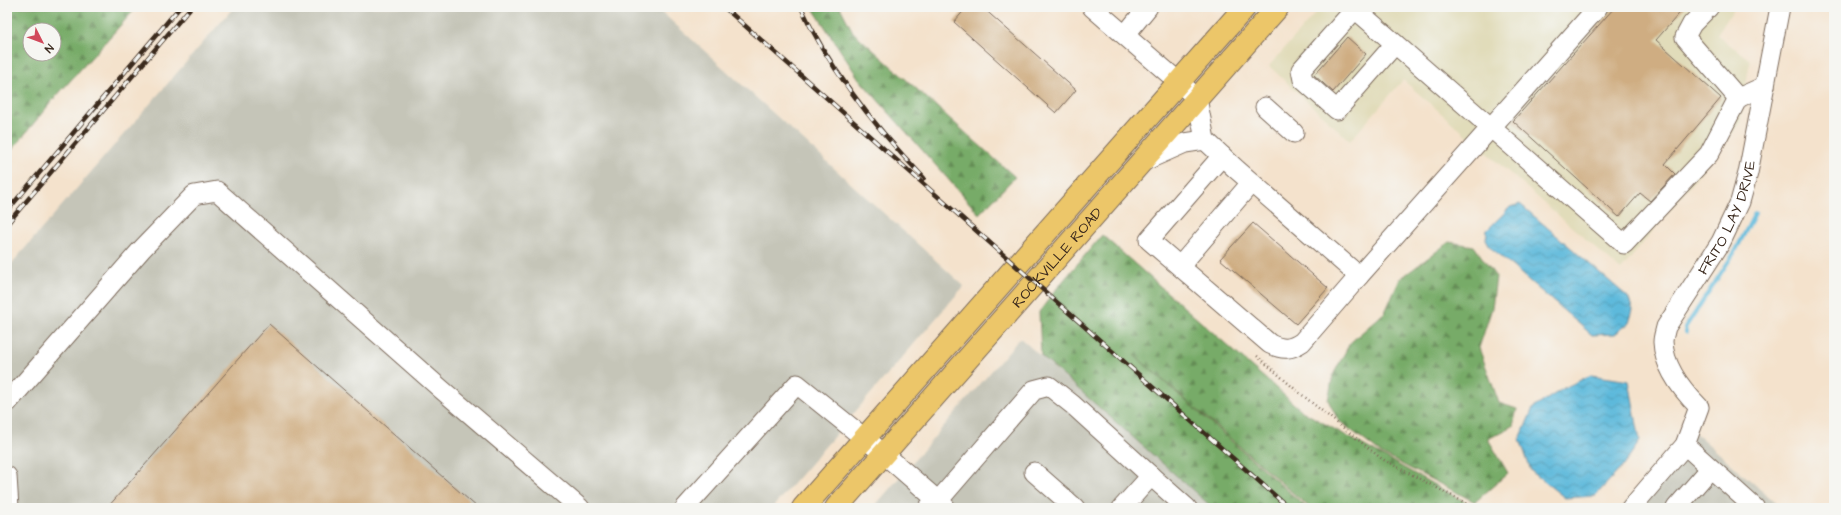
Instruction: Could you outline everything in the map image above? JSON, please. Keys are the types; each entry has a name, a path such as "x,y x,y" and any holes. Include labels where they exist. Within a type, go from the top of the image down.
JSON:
{"main road":[{"name":"ROCKVILLE ROAD","path":"803,508 1245,7"},
{"name":"ROCKVILLE ROAD","path":"836,508 1278,7"}],"street":[{"path":"1092,7 1198,98 1205,140 1359,276"},
{"path":"1125,35 1148,7"},
{"path":"1222,156 1149,240 1270,344 1286,349 1294,347 1302,342 1598,7"},
{"path":"1709,7 1692,24 1685,37 1738,98"},
{"name":"FRITO LAY DRIVE","path":"1685,445 1699,407 1678,382 1666,357 1663,342 1666,327 1720,242 1740,202 1748,173 1780,7"},
{"path":"1395,44 1338,110 1303,80 1301,70 1354,8 1624,244 1709,154 1738,98 1765,86"},
{"path":"1265,107 1294,133"},
{"path":"1140,163 1185,143 1205,140"},
{"path":"1180,266 1252,183"},
{"path":"7,403 141,250 194,195 217,191 441,389 580,508"},
{"path":"685,508 797,384 884,454 937,506 1034,390 1049,386 1072,404 1187,508"},
{"path":"1631,508 1685,445 1755,508"},
{"path":"1676,508 1710,469"},
{"path":"1034,472 1074,508"},
{"path":"7,476 10,508"},
{"path":"1122,508 1151,476"}],"path":[{"path":"1256,355 1296,390 1382,459 1475,508"}],"shaded area":[{"path":"234,7 656,7 964,286 772,508 7,508 7,269"},
{"path":"1321,7 1735,7 1717,35 1750,60 1740,124 1621,270 1403,80 1350,141 1269,66"},
{"path":"1020,338 1213,508 873,508"},
{"path":"1692,430 1782,508 1621,508"}],"green space":[{"path":"7,7 137,7 52,101 7,156"},
{"path":"812,7 840,7 853,32 1015,177 979,214 859,79"},
{"path":"1102,235 1302,411 1476,508 1310,508 1134,355 1307,508 1213,508 1041,356 1039,312"},
{"path":"1449,242 1474,246 1496,277 1492,308 1479,348 1499,403 1517,409 1513,426 1488,439 1508,473 1475,502 1382,454 1338,420 1328,400 1333,375 1350,343 1385,312 1400,279"}],"water":[{"path":"1520,204 1628,297 1633,310 1629,323 1615,334 1592,335 1491,248 1486,239 1487,230 1510,207"},
{"path":"1591,375 1629,381 1640,441 1622,467 1595,496 1565,498 1531,471 1520,439 1533,408 1564,388"}],"building":[{"path":"967,7 982,7 1076,90 1056,113 954,22"},
{"path":"1615,7 1685,7 1656,40 1721,98 1665,164 1675,174 1650,201 1640,193 1619,217 1513,121"},
{"path":"1347,37 1366,54 1333,92 1314,75"},
{"path":"1253,223 1328,288 1296,324 1220,259"},
{"path":"269,324 478,508 107,508"}],"waterway":[{"path":"1686,332 1685,328 1736,250 1755,213"}],"railway":[{"path":"7,211 180,7"},
{"path":"7,224 191,7"},
{"path":"724,7 1289,508"},
{"path":"801,7 826,54 855,97 888,139 924,178"}]}
